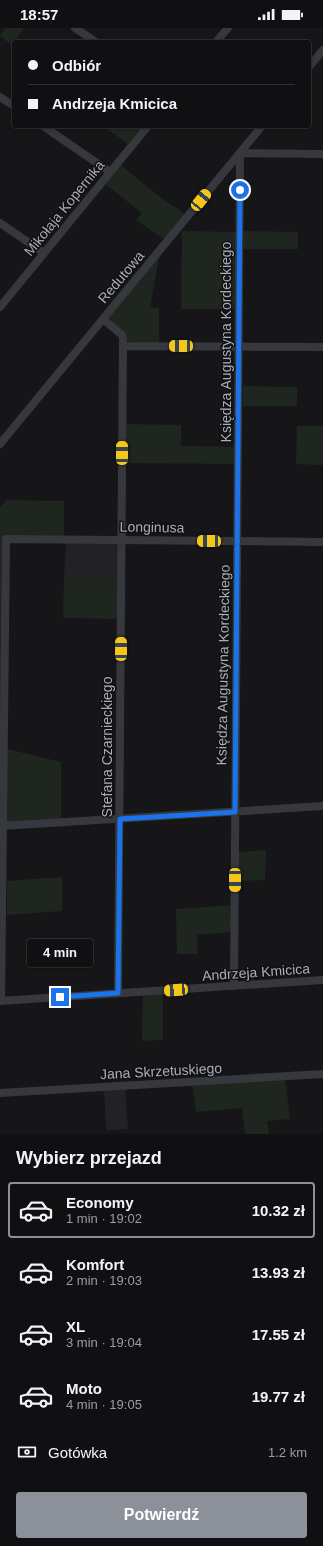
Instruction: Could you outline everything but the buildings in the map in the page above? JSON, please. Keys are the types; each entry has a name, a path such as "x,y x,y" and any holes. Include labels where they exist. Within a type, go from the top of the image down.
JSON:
{"street":[{"path":"76,28 93,40"},
{"path":"218,40 228,28"},
{"path":"311,65 323,50"},
{"path":"0,97 12,105"},
{"path":"46,128 110,172"},
{"name":"Mikołaja Kopernika","path":"0,307 146,128"},
{"name":"Redutowa","path":"0,444 260,128"},
{"path":"240,153 323,154"},
{"name":"Księdza Augustyna Kordeckiego","path":"234,986 240,347 240,153"},
{"path":"0,223 44,253"},
{"name":"Stefana Czarnieckiego","path":"103,319 122,335 123,346 118,993"},
{"path":"123,346 323,347"},
{"name":"Longinusa","path":"2,745 6,539 323,542"},
{"path":"0,1001 2,745"},
{"path":"2,826 323,806"},
{"name":"Andrzeja Kmicica","path":"0,1001 323,980"},
{"name":"Jana Skrzetuskiego","path":"0,1094 323,1074"}],"shaded area":[{"path":"5,28 24,28 16,40 12,40 12,45 0,36"},
{"path":"106,128 140,128 128,144"},
{"path":"121,165 156,194 185,214 164,239 136,220 142,213 105,184"},
{"path":"182,231 238,232 237,309 181,309"},
{"path":"243,231 298,232 298,249 243,249"},
{"path":"159,257 150,308 159,308 159,343 134,343 127,341 109,318"},
{"path":"243,386 297,387 297,406 243,406"},
{"path":"126,424 181,425 181,446 236,447 236,464 126,463"},
{"path":"297,426 323,426 323,465 296,464"},
{"path":"7,500 64,501 64,538 6,537 0,741 0,508"},
{"path":"66,542 119,543 119,579 64,579"},
{"path":"64,579 119,579 119,619 63,618"},
{"path":"7,749 61,762 61,819 6,823"},
{"path":"266,850 265,880 238,881 238,852"},
{"path":"62,877 62,911 7,915 7,881"},
{"path":"232,905 233,932 197,935 198,954 177,954 176,909"},
{"path":"163,993 163,1040 142,1041 143,994"},
{"path":"285,1078 290,1119 267,1121 269,1134 245,1134 242,1108 196,1112 192,1084"},
{"path":"125,1088 128,1129 106,1130 104,1090"}],"route":[{"path":"60,997 118,993 120,819 235,812 240,347 240,190"}]}
